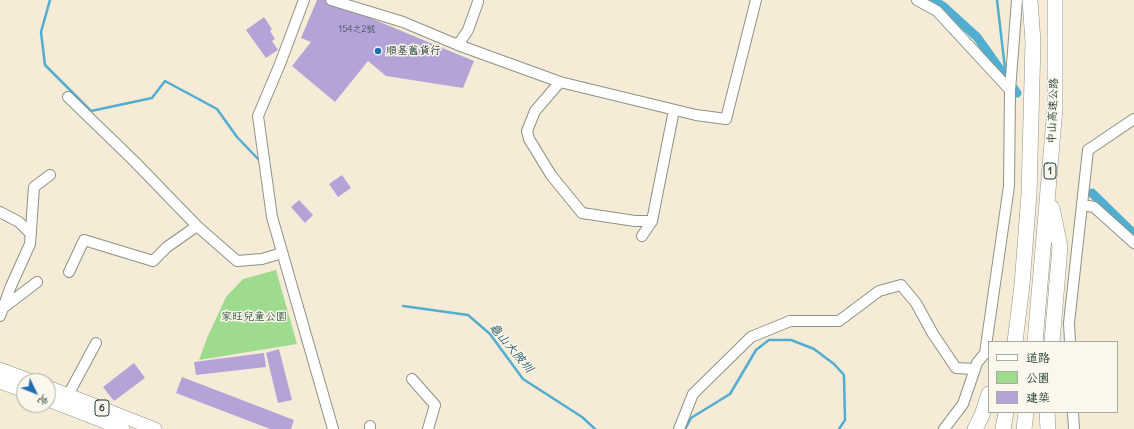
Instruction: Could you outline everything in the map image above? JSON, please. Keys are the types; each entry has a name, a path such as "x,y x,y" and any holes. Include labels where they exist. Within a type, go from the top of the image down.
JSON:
{"highway":[{"name":"中山高速公路","path":"1015,341 1023,274 1029,194 1033,42 1030,0"},
{"name":"中山高速公路","path":"1035,341 1055,108 1055,0"},
{"path":"1049,190 1060,247 1052,341"},
{"path":"1005,341 1023,274"},
{"path":"975,429 988,397"},
{"path":"1004,429 1006,413"},
{"path":"1024,429 1026,413"},
{"path":"1048,413 1048,429"}],"main road":[{"path":"0,369 16,375"},
{"path":"0,382 16,388"},
{"name":"6","path":"56,390 122,424"},
{"name":"6","path":"56,403 122,424 155,429"}],"street":[{"path":"304,0 283,57 258,116 272,217 333,429"},
{"path":"331,0 403,22 458,45 560,82 674,110 726,119 756,0"},
{"path":"917,0 937,11 1010,89"},
{"path":"989,341 1009,186 1010,89 1017,0"},
{"path":"458,45 468,30 478,2"},
{"path":"560,82 535,111 527,131 529,139 551,175 582,213 635,221 652,220"},
{"path":"68,97 135,162 197,226 237,262 262,259 282,253"},
{"path":"642,236 652,220 674,110"},
{"path":"1070,341 1069,323 1088,150 1134,119"},
{"path":"2,306 30,244 34,187 50,175"},
{"path":"1082,205 1094,207 1134,243"},
{"path":"0,212 19,222 31,234"},
{"path":"69,272 84,240 153,261 167,247 197,226"},
{"path":"2,306 37,282"},
{"path":"679,429 693,394 751,337 790,322 839,322 879,291 901,285 916,303 933,334 956,368 975,369"},
{"path":"68,395 96,343"},
{"path":"944,429 964,404 975,369 987,353"},
{"path":"412,379 435,405 428,429"},
{"path":"1073,413 1074,429"}],"green space":[{"name":"家旺兒童公園","path":"276,270 297,344 199,360 207,338 226,297 243,279"}],"building":[{"name":"順基舊貨行","path":"317,0 327,0 474,61 463,88 386,76 368,61 335,102 292,66 311,42 301,38"},
{"path":"264,17 272,29 270,31 275,39 272,41 278,50 266,58 246,30"},
{"path":"342,175 351,188 338,197 329,184"},
{"path":"299,200 313,215 305,223 291,207"},
{"path":"279,349 292,400 278,403 266,353"},
{"path":"264,353 266,367 196,375 194,362"},
{"path":"134,363 145,378 114,401 103,387"},
{"path":"182,377 294,420 291,429 270,429 176,393"}],"waterway":[{"name":"龜山大陂圳","path":"50,0 41,32 45,65 91,111 152,98 165,81 217,109 237,137 260,161"},
{"path":"933,0 944,7 977,37 1017,93"},
{"path":"997,0 1006,77"},
{"path":"1092,193 1134,234"},
{"name":"龜山大陂圳","path":"403,306 468,315 490,334 523,379 582,417 595,429"},
{"name":"龜山大陂圳","path":"685,429 691,418 730,394 756,350 769,340 791,340 814,349 834,364 844,375 845,420 839,429"}],"place":[{"name":"順基舊貨行","path":"378,51"}]}
